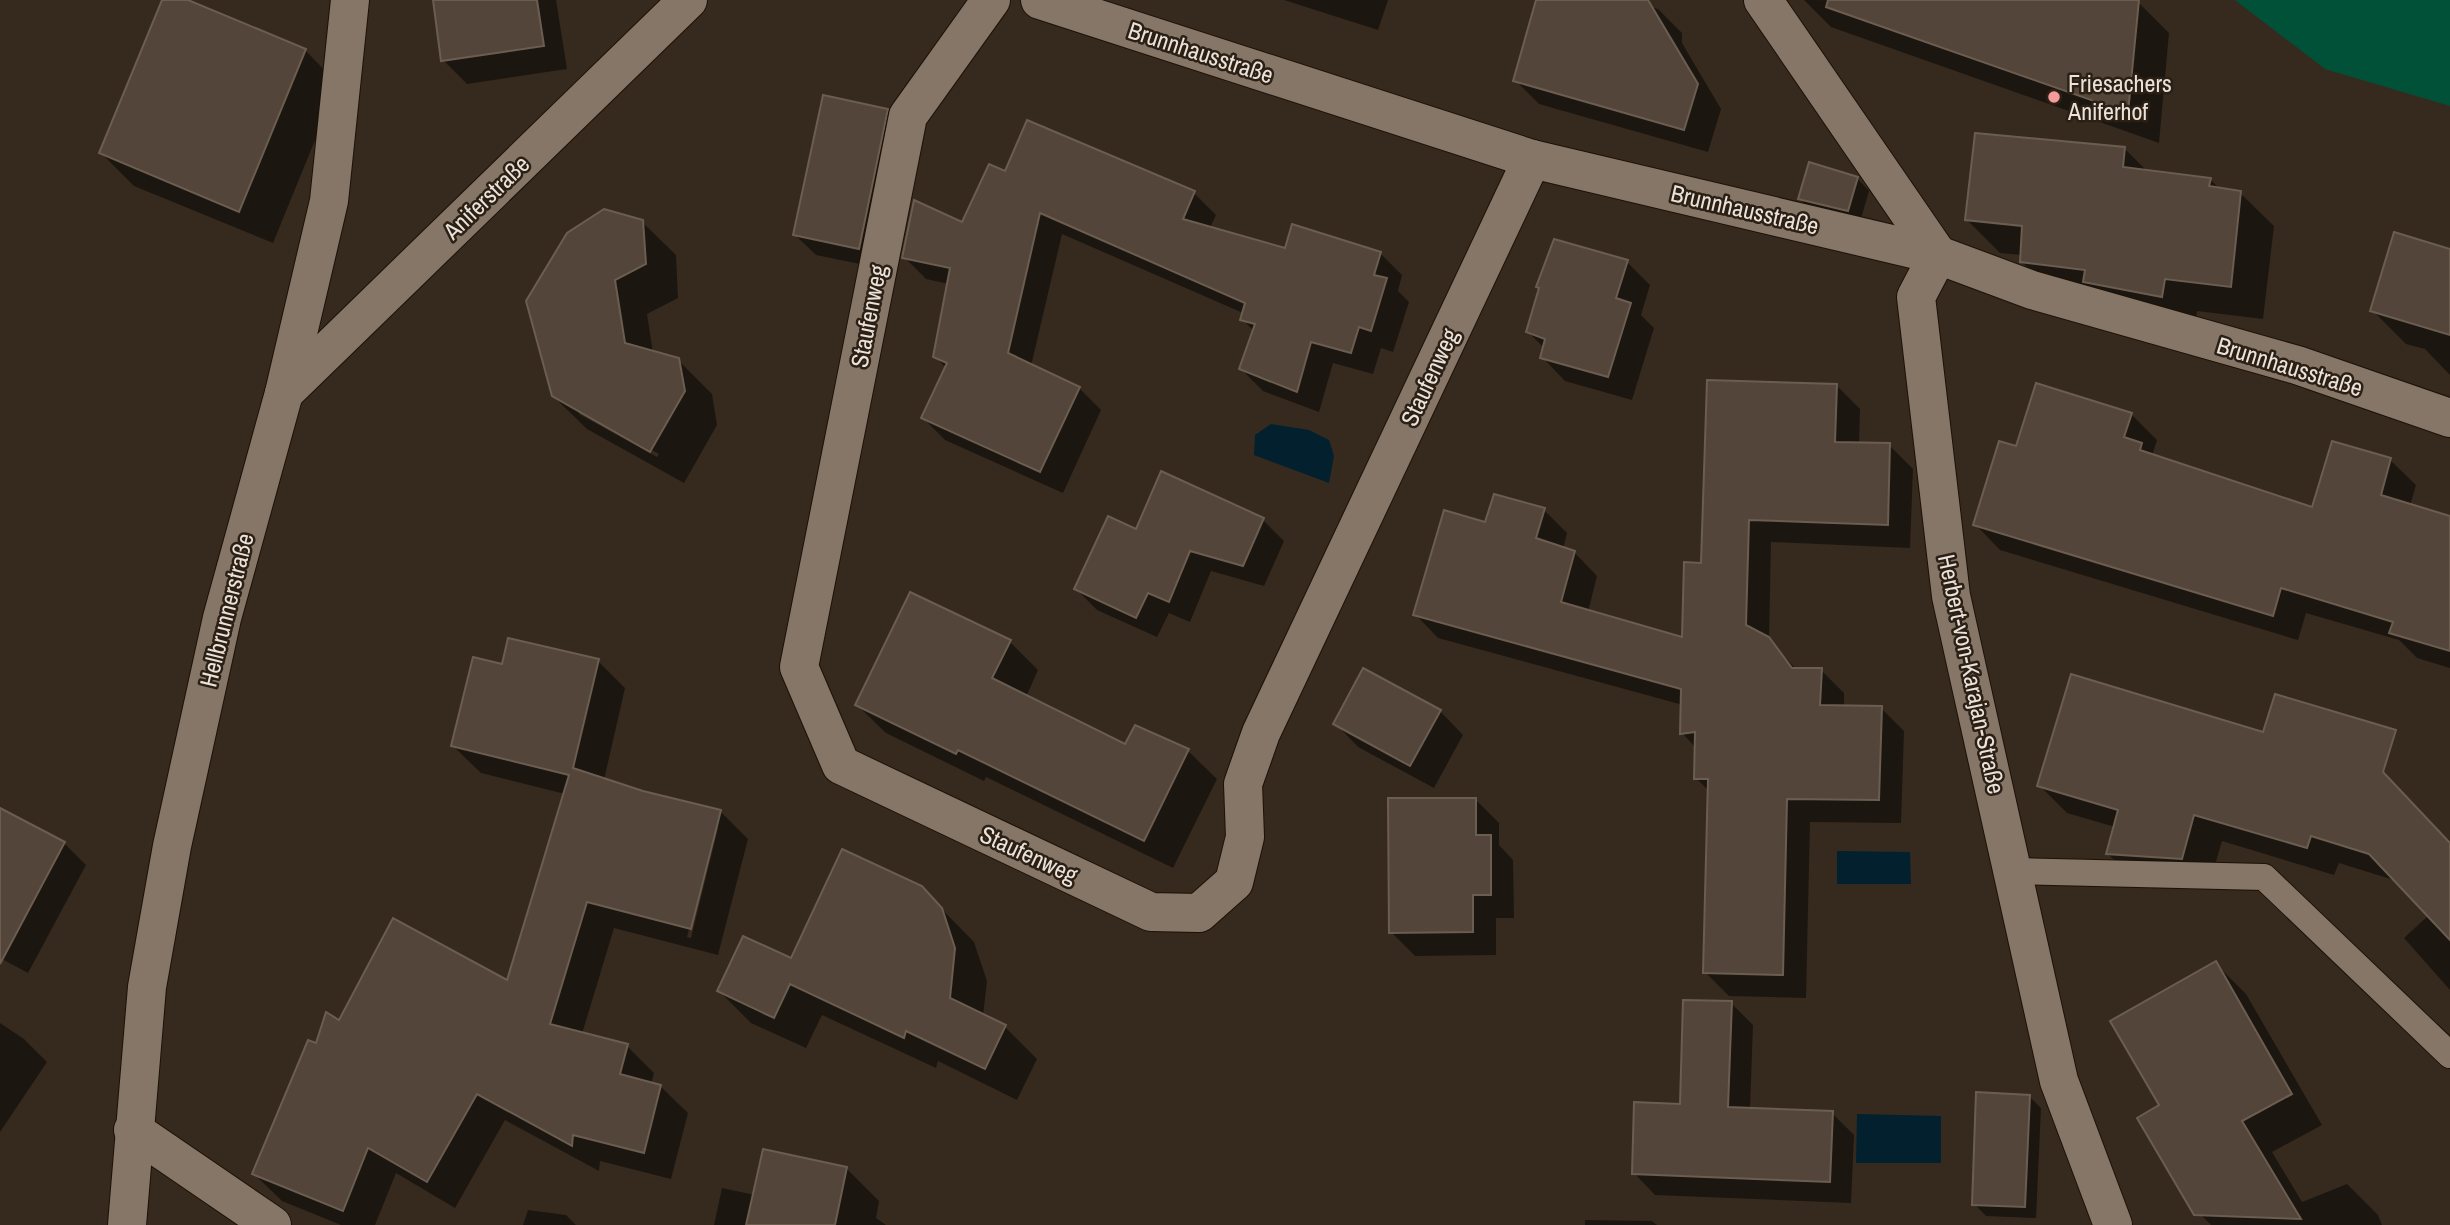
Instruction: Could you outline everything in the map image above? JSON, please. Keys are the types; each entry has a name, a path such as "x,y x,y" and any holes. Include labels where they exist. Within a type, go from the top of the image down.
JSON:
{"street":[{"name":"Hellbrunnerstraße","path":"127,1225 147,987 172,846 222,618 284,393 329,201 350,0"},
{"name":"Aniferstraße","path":"284,393 688,0"},
{"name":"Staufenweg","path":"991,0 908,116 799,667 841,765 1151,912 1199,913 1234,882 1245,837 1243,783 1261,733 1532,159"},
{"name":"Brunnhausstraße","path":"1040,0 1532,159 1938,255 2032,290 2297,365 2450,418"},
{"path":"1763,0 1938,255"},
{"name":"Herbert-von-Karajan-Straße","path":"1938,255 1916,297 1951,596 2059,1081 2113,1225"},
{"path":"133,1130 272,1225"}],"lane":[{"path":"2014,871 2264,877 2450,1055"}],"green space":[{"path":"2235,0 2450,0 2450,106 2325,69"}],"water":[{"path":"1271,424 1309,430 1329,440 1334,456 1329,483 1254,455 1255,435"},
{"path":"1837,851 1910,852 1911,884 1837,884"},
{"path":"1857,1114 1941,1116 1941,1163 1856,1163"}],"building":[{"path":"162,0 188,0 306,49 239,212 99,153"},
{"path":"433,0 537,0 544,46 441,61"},
{"path":"1536,0 1648,0 1698,84 1684,130 1513,81"},
{"path":"1828,0 2139,0 2128,113 1826,7"},
{"path":"823,95 888,109 859,249 793,235"},
{"path":"1027,120 1195,191 1183,219 1285,248 1292,224 1381,252 1374,275 1387,278 1371,331 1359,327 1351,353 1311,342 1297,392 1239,369 1255,324 1240,320 1245,303 1040,213 1008,353 1080,387 1040,472 921,418 947,363 933,357 950,268 902,258 914,200 962,222 989,164 1005,171"},
{"path":"1975,133 2125,147 2123,167 2211,178 2209,186 2241,191 2231,287 2165,279 2162,297 2083,282 2085,270 2020,262 2022,226 1965,220"},
{"path":"1809,162 1858,177 1848,211 1798,199"},
{"path":"604,209 643,220 646,264 615,280 625,343 679,358 685,391 650,452 552,396 526,301 567,233"},
{"path":"2394,232 2450,249 2450,335 2370,311"},
{"path":"1554,239 1628,260 1616,298 1631,303 1608,377 1540,358 1545,339 1526,332 1539,288 1536,287"},
{"path":"1707,380 1837,384 1835,442 1890,443 1888,525 1749,520 1746,625 1769,637 1792,668 1822,668 1820,705 1882,706 1879,800 1787,799 1783,975 1703,973 1708,779 1694,779 1695,732 1680,734 1681,689 1413,615 1444,510 1485,522 1494,494 1545,508 1536,538 1575,551 1561,602 1682,637 1684,562 1701,563"},
{"path":"2036,383 2132,413 2124,437 2142,443 2140,450 2312,507 2332,441 2391,458 2381,495 2450,516 2450,651 2389,633 2393,622 2281,588 2273,616 1973,525 1999,441 2016,446"},
{"path":"1161,471 1264,518 1243,566 1190,551 1169,602 1148,593 1136,618 1074,589 1108,516 1136,529"},
{"path":"910,592 1011,640 992,678 1125,744 1135,725 1189,749 1144,841 958,750 956,754 855,705"},
{"path":"508,638 599,659 573,768 643,791 721,810 691,929 587,902 550,1024 628,1044 620,1074 661,1085 644,1153 573,1135 572,1146 477,1094 427,1182 368,1148 343,1211 252,1174 308,1040 316,1043 326,1012 339,1020 393,918 507,980 569,775 451,746 473,657 502,664"},
{"path":"1363,668 1441,710 1410,766 1333,724"},
{"path":"2071,674 2263,732 2275,694 2396,730 2383,772 2450,843 2450,940 2369,854 2311,836 2307,848 2194,815 2182,859 2106,854 2118,810 2037,786"},
{"path":"1388,798 1476,798 1476,835 1491,835 1491,895 1473,895 1473,932 1389,933"},
{"path":"0,808 65,842 0,964"},
{"path":"842,849 922,886 942,908 955,948 950,998 1006,1025 985,1069 906,1031 904,1038 790,984 774,1018 717,991 743,936 791,958"},
{"path":"2216,961 2292,1094 2242,1121 2301,1219 2194,1215 2137,1118 2159,1105 2110,1021"},
{"path":"1683,1000 1732,1001 1728,1107 1833,1111 1830,1182 1632,1174 1634,1102 1680,1104"},
{"path":"1976,1092 2030,1095 2025,1207 1972,1205"},
{"path":"763,1149 847,1167 835,1225 746,1225"}],"place":[{"name":"Friesachers Aniferhof","path":"2054,97"}]}
